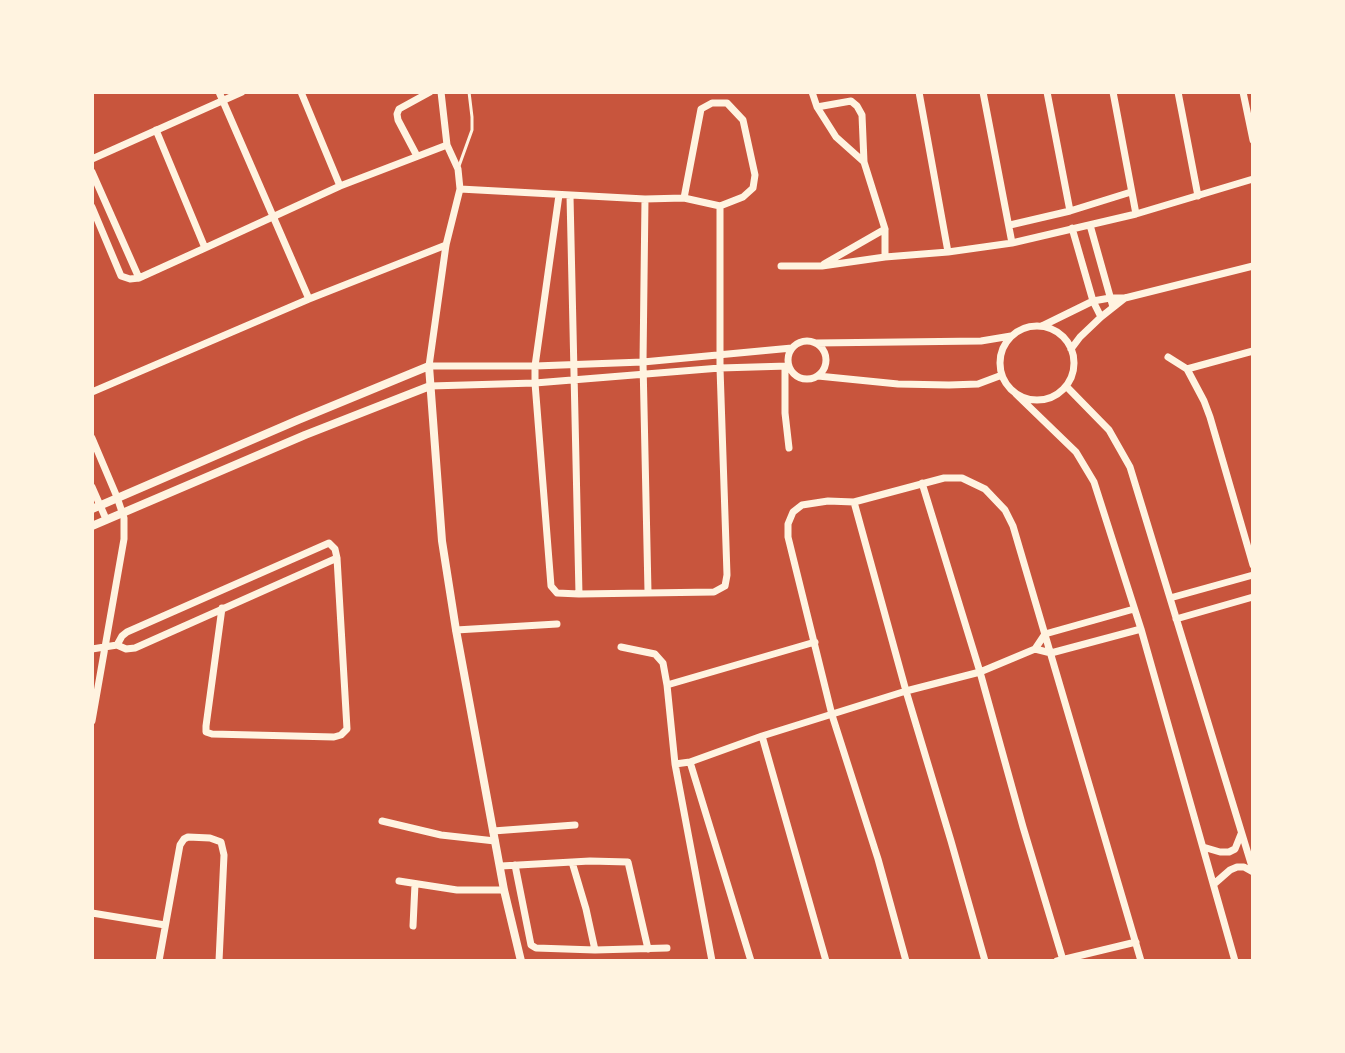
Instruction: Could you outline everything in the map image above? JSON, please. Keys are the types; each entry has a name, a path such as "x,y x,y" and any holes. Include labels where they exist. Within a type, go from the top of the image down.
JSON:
{"street":[{"path":"92,159 221,96 242,92"},
{"path":"301,92 340,186"},
{"path":"417,156 397,114 399,109 430,92"},
{"path":"441,92 447,145 458,169 460,189 446,245 429,366 442,541 504,890 521,961"},
{"path":"812,92 817,107 836,137 864,162"},
{"path":"919,92 948,252"},
{"path":"983,92 1012,243"},
{"path":"1047,92 1070,211"},
{"path":"1113,92 1136,214"},
{"path":"1178,92 1198,196"},
{"path":"1243,92 1253,140"},
{"path":"221,96 309,299"},
{"path":"817,107 851,101 862,115 864,162 885,229 885,257"},
{"path":"460,189 570,196 684,198 720,206 743,197 753,188 755,175 743,120 727,103 712,103 701,109 684,198"},
{"path":"156,130 205,248"},
{"path":"92,207 121,276 139,278 340,186 447,145"},
{"path":"92,172 139,278"},
{"path":"781,266 822,266 1012,243 1136,214 1253,179"},
{"path":"1010,225 1131,192"},
{"path":"559,195 535,366 551,586 557,593 714,592 725,586 720,206"},
{"path":"570,196 579,594"},
{"path":"645,199 643,362 648,592"},
{"path":"1090,225 1113,307"},
{"path":"1072,228 1093,301 1101,317"},
{"path":"822,266 885,229"},
{"path":"92,392 309,299 446,245"},
{"path":"1235,961 1141,629 1094,482 1076,452 1005,383 1000,365 1001,354 1011,336 1020,330 1042,326 1093,301 1125,298 1253,266"},
{"path":"1071,349 1101,317 1125,298"},
{"path":"1016,394 1037,401 1048,399 1066,386 1073,373 1071,349 1061,335 1042,326"},
{"path":"96,507 429,366 643,362 792,348 803,341 981,341 1011,336"},
{"path":"787,366 800,379 818,376 826,359 816,343"},
{"path":"789,448 785,413 787,359 792,348"},
{"path":"1187,369 1253,351"},
{"path":"1168,357 1187,369 1197,384 1210,417 1253,565"},
{"path":"92,526 305,435 430,386 535,383 720,368 787,366"},
{"path":"818,376 898,384 949,385 978,384 1002,375"},
{"path":"1066,386 1109,430 1125,456 1253,871"},
{"path":"298,420 305,435"},
{"path":"92,438 122,512 124,539 92,721"},
{"path":"906,961 878,859 832,715 788,537 788,524 793,512 802,505 828,501 854,502 944,478 962,478 985,489 1005,510 1013,526 1141,961"},
{"path":"922,483 980,672 1060,960 1136,942"},
{"path":"92,487 96,507 106,519"},
{"path":"854,502 985,961"},
{"path":"117,645 127,632 329,543 335,549 337,558 347,729 341,735 319,737 206,732 222,608"},
{"path":"92,649 117,645 126,649 135,648 337,558"},
{"path":"1170,598 1253,575"},
{"path":"1176,619 1253,597"},
{"path":"675,764 690,762 906,691 980,672 1035,649 1045,634 1134,609"},
{"path":"456,630 557,624"},
{"path":"1035,649 1051,653 1141,629"},
{"path":"667,685 815,642"},
{"path":"621,647 655,654 663,663 675,764 712,961"},
{"path":"762,736 826,961"},
{"path":"690,762 751,961"},
{"path":"382,821 441,835 494,836 575,825"},
{"path":"1203,847 1229,852 1238,844 1241,832"},
{"path":"159,961 180,845 184,839 196,837 221,842 224,855 219,961"},
{"path":"572,862 595,950"},
{"path":"501,866 628,862 648,949"},
{"path":"515,865 531,945 543,950 667,948"},
{"path":"1214,884 1237,867 1253,871"},
{"path":"399,881 457,890 504,890"},
{"path":"413,926 415,884"},
{"path":"92,913 165,925"}],"lane":[{"path":"458,169 472,130 469,92"}]}
